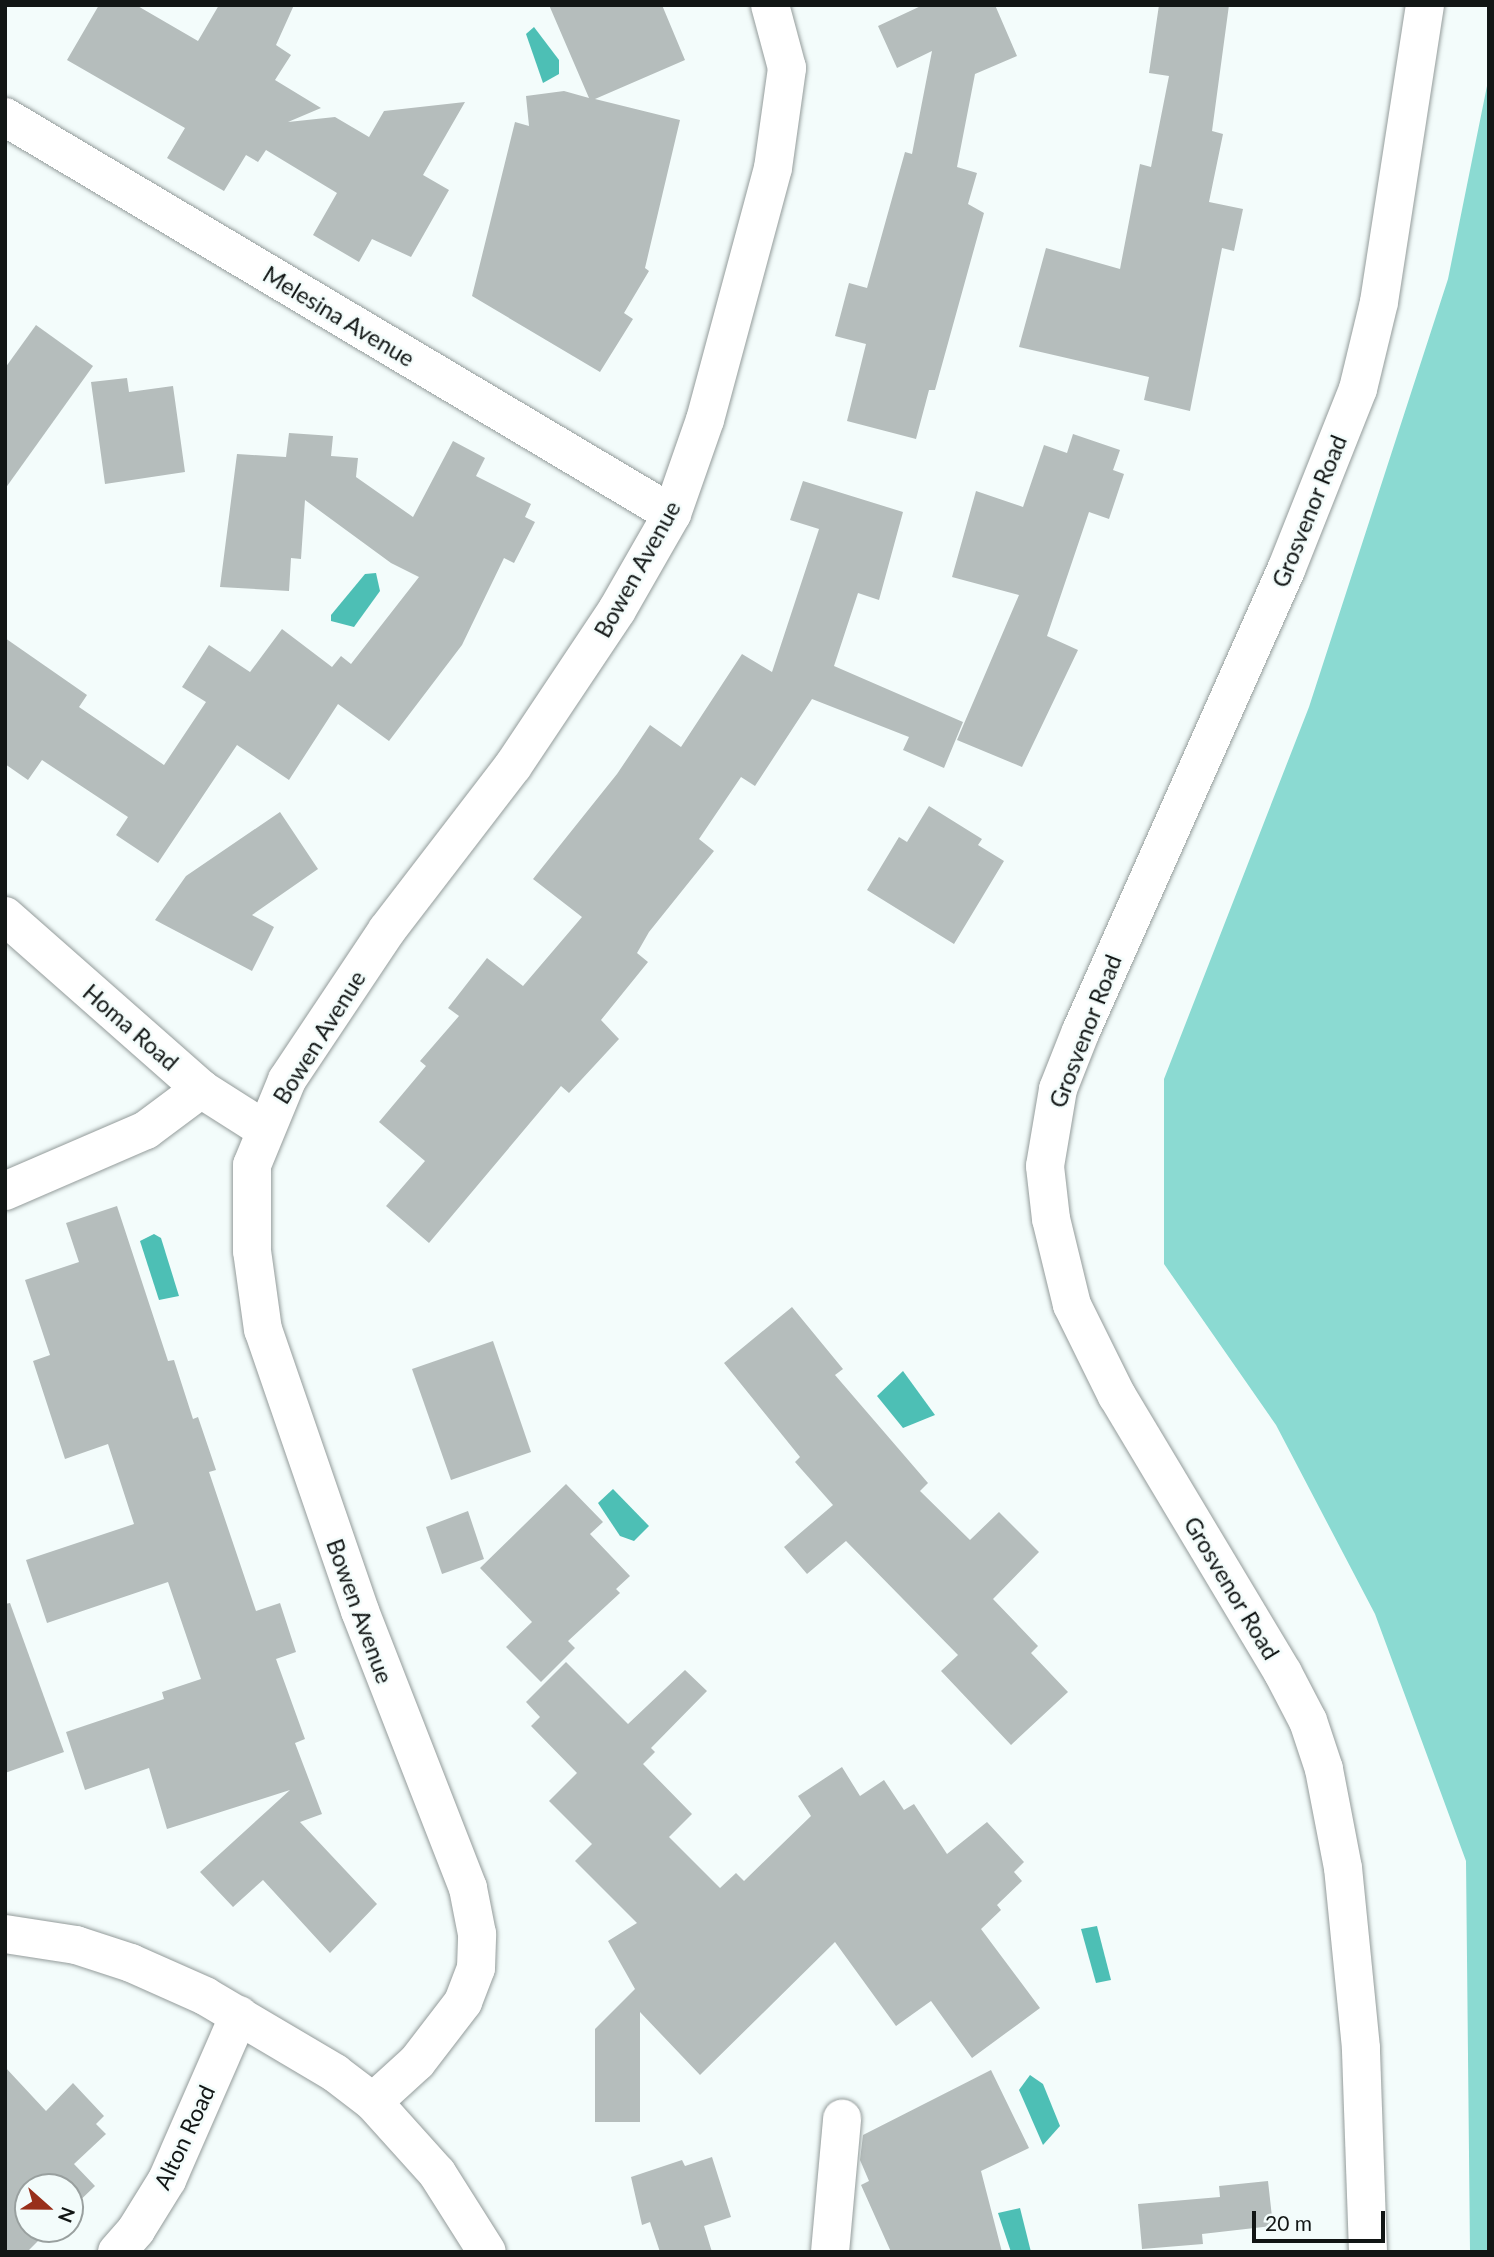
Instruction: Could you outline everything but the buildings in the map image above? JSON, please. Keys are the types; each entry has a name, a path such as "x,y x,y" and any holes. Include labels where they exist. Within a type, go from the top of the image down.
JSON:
{"street":[{"name":"Bowen Avenue","path":"373,2102 416,2062 463,2001 476,1968 477,1934 468,1888 351,1587 263,1330 248,1192 264,1129 287,1080 351,983 513,766 617,611 672,514 705,420 776,155 787,68 770,5"},
{"name":"Grosvenor Road","path":"1368,2252 1361,2048 1343,1868 1324,1769 1308,1721 1283,1673 1117,1396 1072,1305 1051,1219 1045,1166 1058,1089 1081,1031 1286,569 1358,389 1379,302 1425,5"},
{"name":"Melesina Avenue","path":"5,117 672,514"},
{"name":"Homa Road","path":"5,916 201,1089 264,1129"},
{"path":"5,1191 146,1130 201,1089"},
{"path":"5,1934 76,1945 131,1963 239,2015 335,2073 373,2102 437,2173 487,2252"},
{"name":"Alton Road","path":"117,2252 167,2179 239,2015"},
{"path":"830,2252 842,2119"}],"shaded area":[{"path":"534,27 559,60 559,74 543,83 526,34"},
{"path":"1489,76 1489,2252 1470,2252 1466,1861 1375,1614 1276,1425 1164,1264 1164,1079 1309,707 1448,279"},
{"path":"376,573 380,591 354,627 331,621 331,615 365,574"},
{"path":"154,1234 161,1238 179,1296 159,1300 140,1241"},
{"path":"903,1371 935,1415 903,1428 877,1396"},
{"path":"613,1489 649,1526 634,1541 620,1536 598,1503"},
{"path":"1097,1926 1111,1980 1096,1983 1081,1929"},
{"path":"1030,2075 1043,2084 1060,2126 1043,2145 1019,2090"},
{"path":"1020,2208 1031,2252 1011,2252 998,2213"}]}
